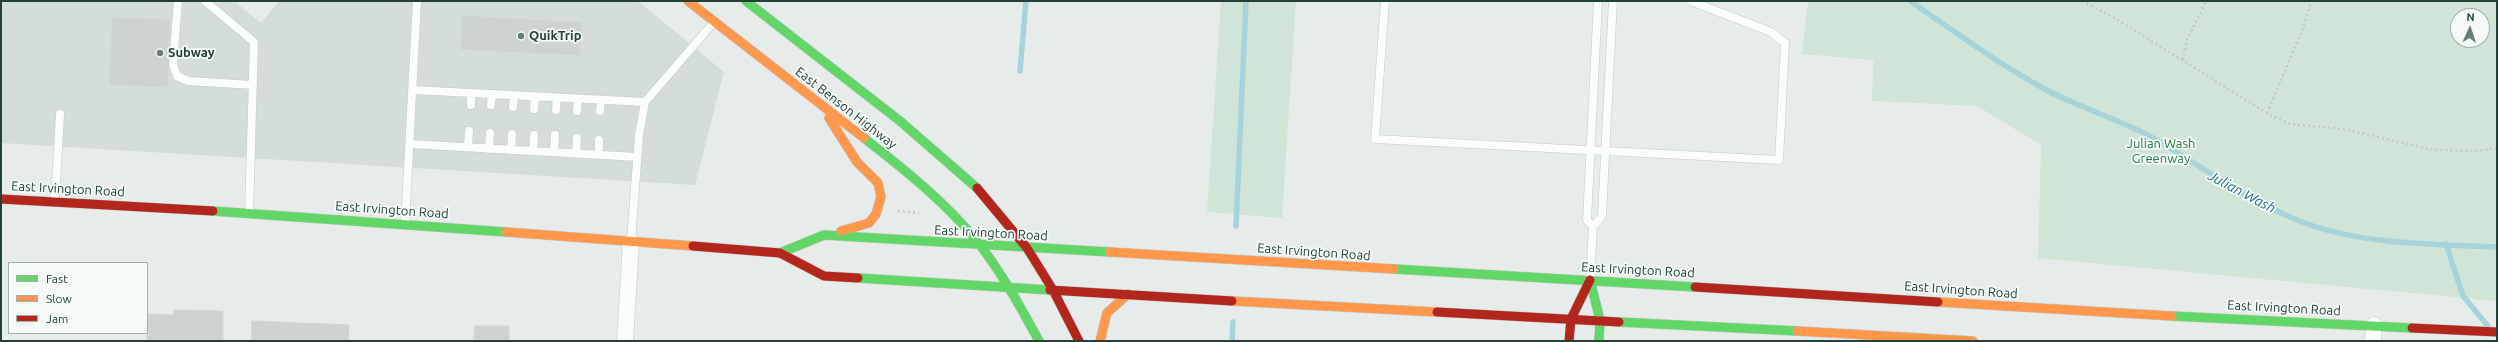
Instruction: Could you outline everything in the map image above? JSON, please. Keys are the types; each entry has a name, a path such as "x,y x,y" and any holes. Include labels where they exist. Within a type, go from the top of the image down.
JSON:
{"main road":[{"name":"East Benson Highway","path":"688,1 880,150 939,201 980,245 1009,287 1039,341"},
{"name":"East Benson Highway","path":"746,1 947,160 974,184 1027,248 1053,290 1080,341"},
{"path":"821,105 857,162 878,183 881,196 876,214 868,223 824,235"},
{"name":"East Irvington Road","path":"1,198 248,213 780,253 824,276 1249,302 1973,341"},
{"name":"East Irvington Road","path":"780,253 824,235 2173,316 2497,332"},
{"path":"1569,341 1571,319 1590,280"},
{"path":"1590,280 1600,320 1599,341"},
{"path":"1100,341 1105,316 1112,305 1128,294"}],"street":[{"path":"625,341 631,242"},
{"path":"2373,341 2374,325"}],"lane":[{"path":"178,1 173,64 177,76 188,81 253,84"},
{"path":"205,1 254,42 248,213"},
{"path":"405,225 417,1"},
{"path":"1385,1 1375,139 1591,149 1779,160 1785,43 1770,32 1691,1"},
{"path":"1593,227 1587,220 1598,1"},
{"path":"1590,280 1593,227 1602,216 1613,1"},
{"path":"631,242 637,157 645,102 714,22"},
{"path":"413,90 645,102"},
{"path":"471,93 471,104"},
{"path":"491,105 492,94"},
{"path":"513,107 514,96"},
{"path":"534,109 535,96"},
{"path":"556,110 557,98"},
{"path":"577,111 578,99"},
{"path":"600,111 601,100"},
{"path":"55,202 60,114"},
{"path":"468,148 469,131"},
{"path":"489,149 490,133"},
{"path":"511,150 512,134"},
{"path":"533,151 534,135"},
{"path":"554,152 555,135"},
{"path":"576,153 577,138"},
{"path":"599,140 599,154"},
{"path":"410,144 637,157"}],"path":[{"path":"2082,1 2113,17 2267,114 2290,124 2344,129 2433,150 2474,151 2497,148"},
{"path":"2183,60 2187,40 2206,1"},
{"path":"2267,114 2303,28 2311,1"},
{"path":"898,212 919,213"}],"shaded area":[{"path":"1,1 234,1 261,23 279,1 638,1 724,72 695,185 1,143"}],"green space":[{"path":"1221,1 1296,1 1282,218 1207,212"},
{"name":"Julian Wash Greenway","path":"1808,1 2497,1 2497,301 2038,258 2041,145 1977,106 1872,101 1873,60 1802,54"}],"building":[{"name":"QuikTrip","path":"463,16 581,23 579,55 461,49"},
{"path":"113,18 170,20 167,87 110,84"},
{"path":"174,310 223,311 223,341 147,341 148,314 174,315"},
{"path":"252,321 349,325 348,341 252,341"},
{"path":"475,326 509,326 509,341 474,341"}],"waterway":[{"path":"1020,71 1026,1"},
{"path":"1236,226 1246,1"},
{"name":"Julian Wash","path":"1910,1 2009,68 2043,88 2058,96 2136,129 2255,200 2293,218 2313,226 2358,237 2427,244 2497,247"},
{"path":"2446,244 2463,296 2488,326"},
{"path":"1232,341 1233,322"}],"traffic: fast":[{"path":"746,1 900,121 977,188"},
{"path":"864,138 925,188 968,230 1004,280 1039,341"},
{"path":"213,211 506,232"},
{"path":"780,253 824,235 1110,252"},
{"path":"1394,269 1695,287"},
{"path":"858,278 1050,290"},
{"path":"1590,280 1600,320 1599,341"},
{"path":"2172,316 2412,328"},
{"path":"1619,322 1797,331"}],"traffic: slow":[{"path":"688,1 864,138"},
{"path":"829,118 857,162 878,183 881,197 876,214 869,223 841,231"},
{"path":"506,232 693,246"},
{"path":"1110,252 1394,269"},
{"path":"1100,341 1107,313 1128,294"},
{"path":"1232,301 1437,312"},
{"path":"1938,302 2172,316"},
{"path":"1797,331 1973,341"}],"traffic: jam":[{"path":"977,188 1027,248 1053,290 1079,341"},
{"path":"1,199 213,211"},
{"path":"693,246 780,253 824,276 858,278"},
{"path":"1569,341 1571,319 1590,280"},
{"path":"1695,287 1938,302"},
{"path":"1050,290 1232,301"},
{"path":"1437,312 1619,322"},
{"path":"2412,328 2497,332"}],"place":[{"name":"QuikTrip","path":"521,36"},
{"name":"Subway","path":"160,53"}]}
